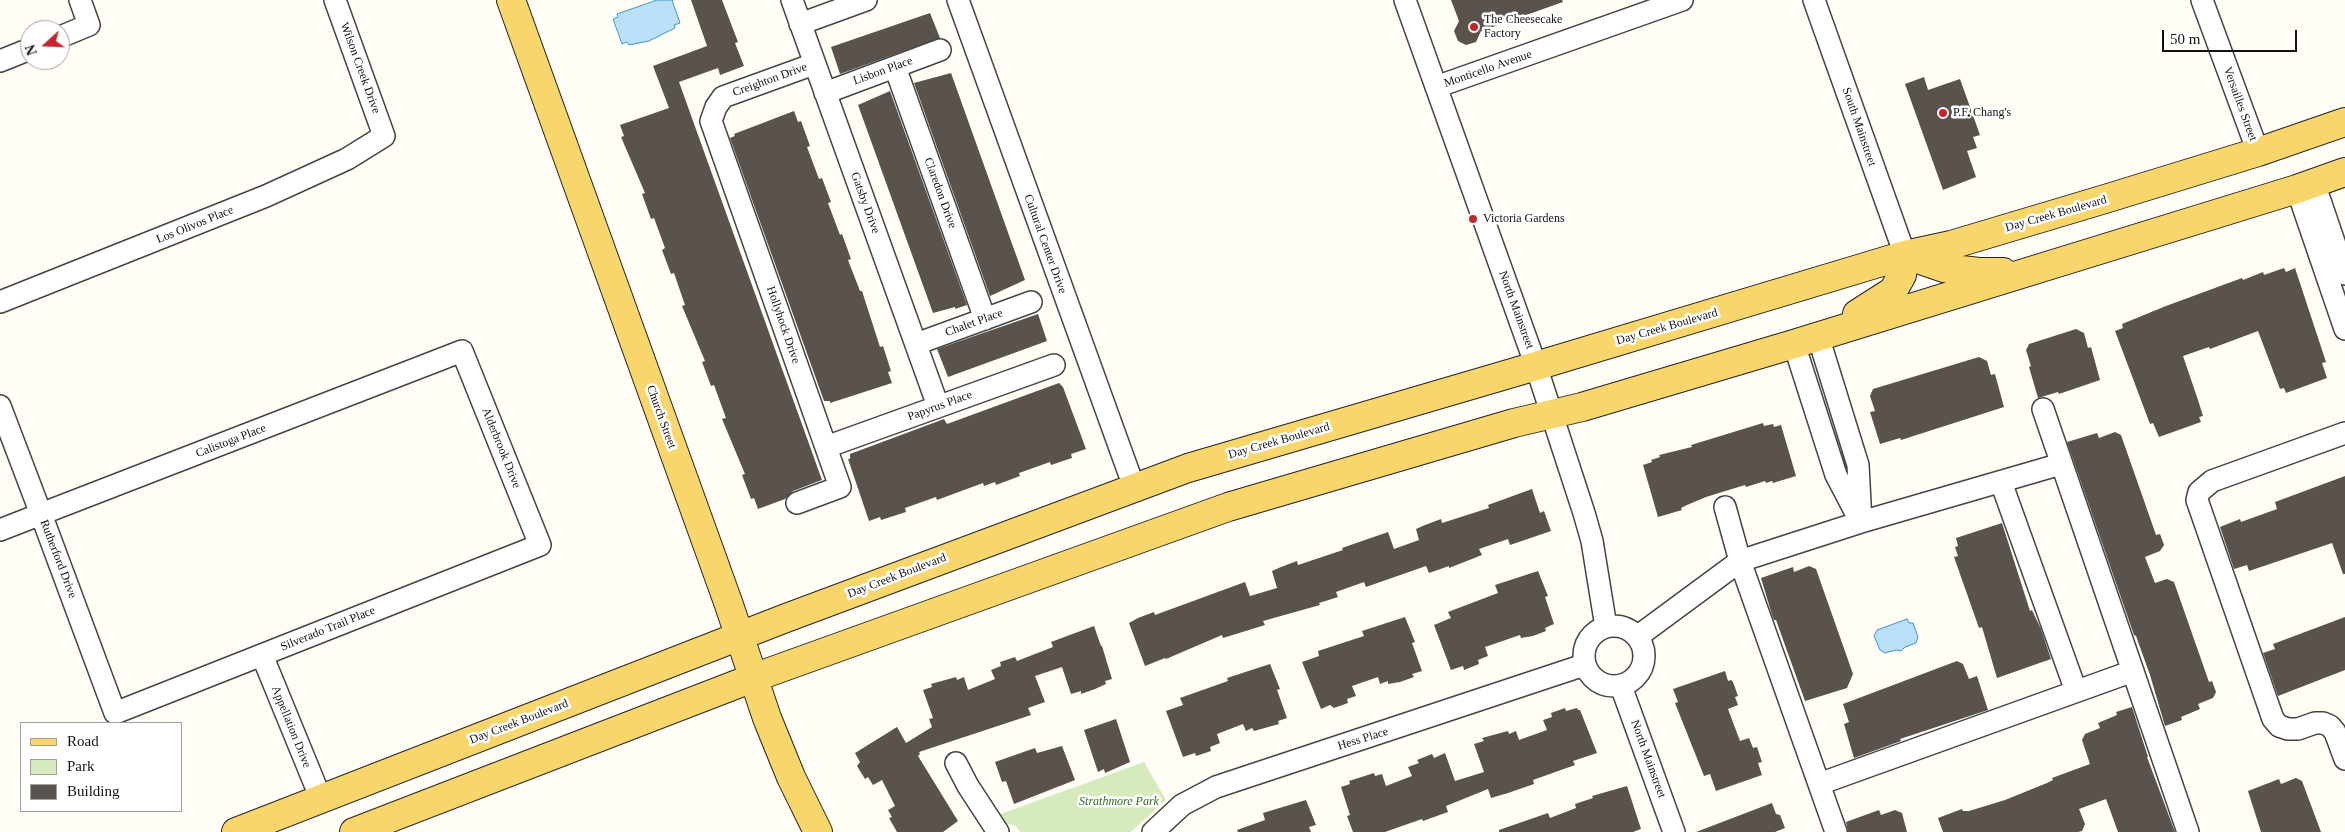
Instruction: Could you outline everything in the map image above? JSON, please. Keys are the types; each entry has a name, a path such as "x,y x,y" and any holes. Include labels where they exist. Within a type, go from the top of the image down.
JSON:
{"main road":[{"name":"Church Street","path":"511,0 767,718 791,777 818,832"},
{"name":"Day Creek Boulevard","path":"236,832 739,637 1134,487 1198,465 1904,255 1950,245 2258,152 2345,122"},
{"path":"354,832 753,678 1228,507 1520,421 1582,407 2306,186 2345,172"},
{"path":"1814,337 1893,290 1902,275 1904,255 1944,268 1979,272 2029,271"}],"street":[{"path":"70,33 89,25 80,0"},
{"name":"Wilson Creek Drive","path":"335,0 384,136"},
{"name":"Gatsby Drive","path":"792,0 938,406"},
{"path":"800,24 866,0"},
{"name":"Cultural Center Drive","path":"958,0 1134,487"},
{"name":"North Mainstreet","path":"1405,0 1552,414 1592,541 1606,627"},
{"name":"Monticello Avenue","path":"1436,87 1682,0"},
{"name":"South Mainstreet","path":"1814,0 1904,255"},
{"name":"Versailles Street","path":"2202,0 2258,152"},
{"name":"Lisbon Place","path":"825,93 940,50"},
{"path":"0,61 20,53"},
{"name":"Creighton Drive","path":"711,121 716,107 724,97 814,64"},
{"name":"Claredon Drive","path":"895,67 985,319"},
{"name":"Hollyhock Drive","path":"711,121 840,487 797,503"},
{"name":"Los Olivos Place","path":"0,302 266,196 347,159 384,136"},
{"path":"2306,186 2339,267 2345,329"},
{"name":"Chalet Place","path":"916,344 1031,302"},
{"path":"1814,337 1847,428 1858,465 1861,522"},
{"path":"1814,337 1824,436 1836,475 1861,522"},
{"name":"Calistoga Place","path":"0,530 462,351"},
{"name":"Alderbrook Drive","path":"462,351 540,545"},
{"name":"Papyrus Place","path":"826,447 1054,365"},
{"name":"Rutherford Drive","path":"0,406 116,712"},
{"path":"2043,409 2188,832"},
{"path":"1824,436 1847,428"},
{"path":"2345,433 2212,481 2199,492 2197,500 2273,718 2279,726 2288,729 2298,729 2315,723 2323,723 2330,726 2335,732 2345,758"},
{"path":"1637,637 1657,620 1740,561 1861,522 2061,464"},
{"path":"2001,482 2076,691"},
{"path":"1725,507 1740,561 1836,832"},
{"name":"Silverado Trail Place","path":"116,712 540,545"},
{"path":"1606,627 1623,627 1637,637 1644,656 1638,675 1630,682 1612,687 1602,685 1594,679 1584,665 1586,644 1591,637 1606,627"},
{"name":"Appellation Drive","path":"262,655 321,799"},
{"name":"Hess Place","path":"1153,832 1182,806 1216,787 1584,665"},
{"path":"1819,784 2133,671"},
{"name":"North Mainstreet","path":"1621,686 1674,832"},
{"path":"956,763 968,786 998,832"}],"green space":[{"name":"Strathmore Park","path":"1144,762 1166,800 1131,832 1020,832 1015,825 1005,824 998,815"}],"water":[{"path":"657,0 672,0 680,23 674,25 675,28 649,41 629,45 627,42 622,44 613,19 618,17 617,14"},
{"path":"1907,619 1909,623 1913,623 1918,637 1916,643 1905,647 1901,651 1896,650 1885,653 1880,650 1874,636 1877,630"}],"building":[{"path":"691,0 722,0 738,42 735,43 744,66 720,75 718,68 679,82 822,480 793,491 785,499 758,509 754,498 751,499 742,475 745,474 722,419 726,418 714,385 711,386 702,362 705,361 682,306 685,305 674,273 671,274 662,250 665,248 654,218 651,219 642,194 645,193 621,137 624,136 620,125 669,108 653,66 707,46"},
{"name":"The Cheesecake Factory","path":"1451,0 1562,0 1563,2 1481,31 1476,42 1466,45 1458,41 1454,31 1459,21"},
{"path":"930,13 940,38 840,74 831,47"},
{"path":"951,73 1025,280 990,296 914,83"},
{"name":"P.F. Chang's","path":"1924,77 1928,90 1960,79 1980,135 1973,137 1977,148 1967,151 1976,177 1943,190 1905,84"},
{"path":"890,91 967,305 955,309 955,307 933,313 858,105"},
{"path":"794,111 798,122 801,121 810,146 807,147 819,179 822,178 831,202 828,203 851,259 848,260 860,291 862,291 880,347 883,346 891,371 888,372 892,383 830,403 830,401 824,401 730,138 735,136 734,134"},
{"path":"2284,268 2286,272 2295,268 2326,362 2322,363 2327,378 2286,393 2284,388 2280,389 2258,331 2210,349 2209,347 2183,356 2203,416 2199,417 2201,422 2159,437 2153,423 2150,424 2115,331 2123,328 2122,324 2166,306 2242,278 2243,280 2263,272 2264,275"},
{"path":"1038,314 1047,341 948,377 937,349"},
{"path":"2076,329 2084,333 2088,348 2091,347 2100,380 2059,394 2058,392 2038,398 2026,350 2029,344"},
{"path":"1979,357 1987,361 1991,375 1995,374 2004,407 1901,440 1900,438 1880,444 1870,412 1875,411 1870,396 1873,389"},
{"path":"1059,383 1063,387 1086,449 1071,454 1072,458 1051,465 1050,462 1019,473 1020,476 996,485 995,482 984,486 983,483 937,500 936,497 905,508 906,512 881,520 880,517 869,521 848,459 850,459 850,454 944,419 947,424"},
{"path":"1763,423 1764,426 1773,424 1774,427 1781,425 1796,476 1773,483 1772,481 1766,483 1765,481 1746,487 1745,485 1706,497 1681,508 1682,510 1658,517 1643,465 1660,457 1659,455 1692,447 1691,445"},
{"path":"2115,432 2121,435 2156,535 2160,534 2164,545 2160,551 2145,557 2155,583 2167,579 2174,582 2209,682 2212,681 2216,692 2213,698 2198,704 2200,709 2181,717 2182,720 2165,726 2150,675 2134,635 2067,442 2097,433 2099,438"},
{"path":"2345,476 2345,574 2343,574 2332,543 2249,571 2247,565 2234,569 2220,527 2240,519 2241,522 2277,509 2275,502"},
{"path":"1532,489 1540,513 1544,511 1551,531 1510,545 1508,539 1479,549 1482,555 1449,568 1449,566 1429,573 1426,566 1366,587 1364,582 1336,592 1338,597 1319,603 1320,605 1263,621 1265,625 1223,638 1222,635 1145,666 1129,623 1138,618 1154,612 1155,615 1245,582 1250,596 1277,588 1272,571 1281,567 1297,561 1298,565 1388,532 1394,549 1419,540 1416,529 1425,525 1441,519 1442,523 1489,508 1488,505"},
{"path":"2002,523 2030,611 2032,610 2041,629 2051,659 1997,678 1982,627 1979,628 1954,557 1958,556 1955,547 1958,546 1956,538"},
{"path":"1809,566 1816,569 1853,674 1847,688 1805,701 1776,620 1774,620 1772,615 1761,578 1793,567 1794,572"},
{"path":"1538,571 1548,596 1545,597 1554,624 1545,628 1546,631 1533,636 1521,638 1520,635 1485,647 1488,656 1478,660 1479,664 1464,670 1463,666 1451,670 1434,625 1451,618 1448,612 1498,593 1495,585"},
{"path":"1405,617 1415,642 1412,643 1422,671 1412,674 1414,677 1400,682 1388,684 1388,681 1380,684 1378,677 1352,686 1356,696 1347,699 1348,703 1334,708 1330,705 1321,709 1302,662 1319,656 1318,651 1364,636 1362,631"},
{"path":"2345,617 2345,670 2278,696 2263,653 2275,649 2273,644"},
{"path":"1094,626 1112,679 1105,681 1106,684 1095,689 1081,694 1081,691 1071,694 1062,667 1035,676 1045,702 1028,708 1031,715 919,752 918,756 958,821 943,832 897,832 889,818 892,817 888,810 895,806 882,780 873,785 868,777 865,779 857,766 860,762 855,753 897,727 906,743 932,727 929,719 933,718 923,690 932,687 931,684 956,677 957,680 964,677 968,690 995,679 991,670 1001,666 1000,662 1015,657 1017,661 1053,647 1051,642"},
{"path":"1957,661 1963,664 1969,679 1977,676 1988,710 1900,739 1901,741 1854,758 1844,724 1849,722 1843,704"},
{"path":"1270,664 1280,689 1277,690 1287,718 1278,721 1279,724 1254,731 1252,728 1246,731 1243,724 1217,734 1220,743 1210,747 1211,751 1196,756 1195,753 1183,757 1166,711 1183,705 1180,698 1228,681 1227,678"},
{"path":"1725,671 1728,681 1731,680 1733,682 1738,696 1735,697 1738,705 1728,709 1740,741 1749,738 1753,748 1757,747 1762,762 1758,763 1762,775 1716,791 1710,774 1704,776 1675,703 1678,702 1673,689"},
{"path":"2132,707 2147,757 2175,832 2118,832 2106,799 2079,809 2085,824 2082,831 2078,832 1943,832 1938,818 1962,809 1963,811 1969,811 2005,800 2047,783 2053,780 2052,778 2090,764 2082,740 2085,734 2100,728 2098,723 2117,715 2116,712"},
{"path":"1565,708 1566,711 1577,708 1580,710 1597,753 1573,761 1575,765 1533,780 1534,784 1508,793 1491,798 1488,789 1446,806 1448,812 1423,821 1422,819 1385,832 1353,832 1347,816 1350,815 1341,787 1350,784 1349,781 1374,773 1375,776 1382,774 1386,786 1412,776 1408,767 1419,763 1417,760 1432,754 1434,758 1445,753 1455,781 1484,772 1474,744 1484,741 1482,738 1508,731 1509,734 1516,731 1519,740 1547,730 1543,720 1552,717 1551,713"},
{"path":"1116,719 1130,762 1105,773 1104,769 1098,772 1084,730"},
{"path":"1062,746 1075,780 1014,804 1006,781 1002,782 995,762 1035,748 1037,753"},
{"path":"2296,778 2302,781 2321,832 2261,832 2248,791 2279,779 2281,784"},
{"path":"1627,786 1641,829 1633,832 1499,832 1499,830 1548,813 1550,818 1576,808 1575,804 1593,798 1592,796"},
{"path":"1306,800 1316,825 1309,827 1311,832 1238,832 1237,830 1265,820 1263,813"},
{"path":"1772,803 1776,814 1780,815 1785,828 1775,832 1696,832"},
{"path":"1879,810 1881,815 1895,810 1902,813 1907,832 1848,832 1846,822"}],"place":[{"name":"The Cheesecake Factory","path":"1474,27"},
{"name":"P.F. Chang's","path":"1943,113"},
{"name":"Victoria Gardens","path":"1473,219"}]}
